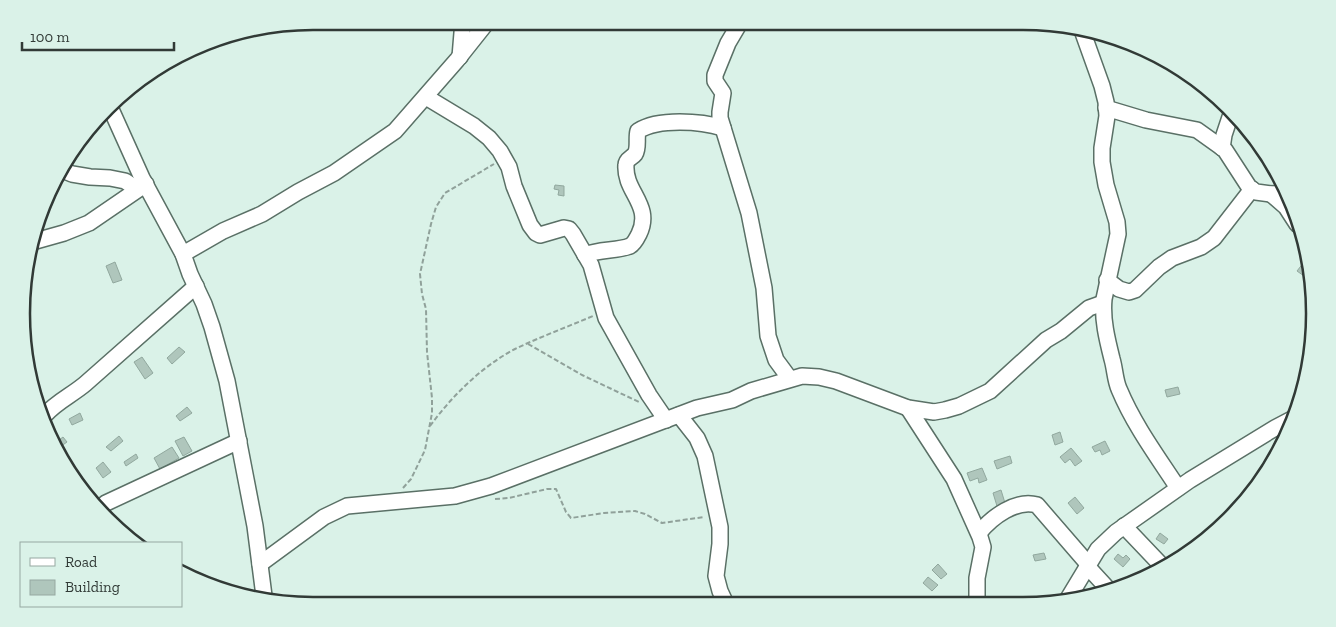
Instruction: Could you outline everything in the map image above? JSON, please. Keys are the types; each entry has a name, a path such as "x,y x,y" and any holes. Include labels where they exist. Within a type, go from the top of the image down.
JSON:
{"street":[{"path":"460,57 462,30"},
{"path":"183,254 223,231 262,214 334,173 395,131 460,57 481,30"},
{"path":"736,30 728,43 715,76 717,85 723,93 720,112 723,128 749,213 764,288 768,336 776,360 790,379"},
{"path":"1084,37 1102,86 1106,108 1107,116 1102,148 1102,162 1106,185 1117,222 1118,234 1103,303 1105,326 1118,387 1135,422 1178,488"},
{"path":"426,96 474,126 489,138 500,151 509,167 514,186 533,231 540,235 557,229 569,229 573,234 591,265 604,311 620,345 668,416 697,438 706,456 717,515 720,544 716,576 723,597"},
{"path":"1106,108 1146,120 1197,130 1222,148 1252,189 1256,192 1279,193"},
{"path":"113,113 141,186 183,254 212,327 227,381 255,526 264,593"},
{"path":"1222,148 1229,120"},
{"path":"584,255 596,250 629,246 634,243 643,225 642,209 626,175 626,162 635,154 638,131 649,126 680,121 710,124 723,128"},
{"path":"68,171 125,181 141,186"},
{"path":"40,240 89,223 141,186"},
{"path":"1107,280 1124,292 1135,290 1159,267 1172,258 1201,247 1214,238 1252,189"},
{"path":"1271,194 1284,205"},
{"path":"48,412 53,406 85,384 196,286"},
{"path":"260,564 324,517 347,506 432,500 491,486 668,416 732,400 751,391 802,376 836,381 908,408 934,412 945,410 990,391 1046,340 1061,331 1081,313 1103,303"},
{"path":"908,408 954,479 979,533 982,547 977,578 977,597"},
{"path":"1071,593 1098,549 1124,526 1178,488 1283,424"},
{"path":"104,505 238,441"},
{"path":"979,533 988,522 1013,507 1025,503 1037,505 1104,585"},
{"path":"1124,526 1158,562"}],"path":[{"path":"392,502 411,479 419,464 425,450 432,413 426,352 426,310 420,274 436,207 446,192 504,158"},
{"path":"429,428 443,408 475,378 515,350 604,311"},
{"path":"528,344 582,375 668,416"},
{"path":"494,499 556,489 566,512 572,518 635,511 662,522 717,515"}],"building":[{"path":"555,185 564,186 564,196 558,195 559,190 554,189"},
{"path":"115,262 122,280 113,283 106,266"},
{"path":"1302,264 1304,276 1297,271"},
{"path":"179,347 185,352 172,364 167,358"},
{"path":"142,357 153,373 145,379 134,362"},
{"path":"1178,387 1180,394 1167,397 1165,390"},
{"path":"187,407 192,413 180,421 176,416"},
{"path":"80,413 83,420 72,425 69,419"},
{"path":"1060,432 1063,442 1055,445 1052,435"},
{"path":"119,436 123,441 111,451 106,447"},
{"path":"63,437 67,442 62,445 59,440"},
{"path":"184,437 192,451 183,456 175,441"},
{"path":"1105,441 1110,451 1102,455 1100,450 1095,452 1092,447"},
{"path":"172,447 179,458 160,469 154,458"},
{"path":"1071,448 1082,461 1075,466 1070,459 1065,463 1060,457"},
{"path":"136,454 138,458 126,466 124,462"},
{"path":"1010,456 1012,463 997,469 994,461"},
{"path":"103,462 111,472 103,478 96,468"},
{"path":"982,468 987,480 979,483 978,478 970,481 967,473"},
{"path":"1001,490 1005,503 997,506 993,493"},
{"path":"1075,497 1084,508 1077,514 1068,503"},
{"path":"1160,533 1168,539 1164,544 1156,539"},
{"path":"1044,553 1046,559 1035,561 1033,555"},
{"path":"1118,554 1123,558 1126,555 1130,559 1123,567 1114,559"},
{"path":"938,564 947,574 941,579 932,570"},
{"path":"928,577 938,585 932,591 923,583"}]}
